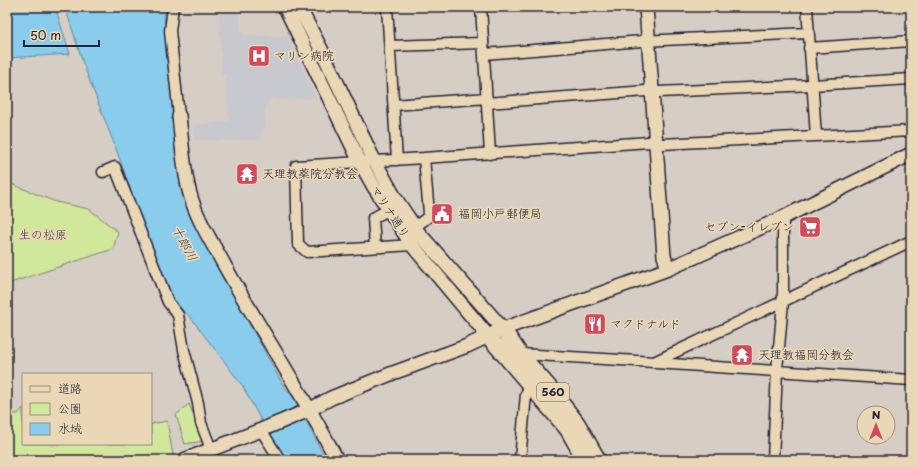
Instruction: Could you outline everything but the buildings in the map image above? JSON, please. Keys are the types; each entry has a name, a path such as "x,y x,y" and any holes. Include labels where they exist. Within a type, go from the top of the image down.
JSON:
{"main road":[{"name":"560","path":"503,329 520,354 549,387 577,424 598,460"},
{"name":"560","path":"488,336 568,430 584,460"}],"street":[{"path":"173,7 170,31 184,162 190,195 201,222 244,302 338,460"},
{"path":"179,7 176,27 180,82 179,116"},
{"name":"マリナ通り","path":"285,7 360,162 388,210 412,245 488,336"},
{"name":"マリナ通り","path":"299,7 321,48 375,161 395,198 415,227 503,329"},
{"path":"387,7 394,105 396,160"},
{"path":"481,7 490,154"},
{"path":"646,7 664,256 668,269"},
{"path":"807,7 816,136"},
{"path":"484,54 649,41 808,33"},
{"path":"809,48 911,41"},
{"path":"390,46 483,43"},
{"path":"394,105 646,91 812,86 911,79"},
{"path":"412,245 307,252 298,244 296,166 649,142 656,143 911,131"},
{"path":"184,460 309,410 331,398 467,346 503,329 668,269 780,219 911,154"},
{"path":"415,227 428,216 429,213 424,158"},
{"path":"103,172 115,167 168,302 178,315 184,350 198,403 201,423 211,449"},
{"path":"375,247 373,218 388,210"},
{"path":"773,460 782,302 783,223 780,219"},
{"path":"654,362 911,241"},
{"path":"520,354 911,380"},
{"path":"520,460 526,394 531,386"},
{"path":"261,430 280,460"}],"shaded area":[{"name":"マリン病院","path":"239,8 241,32 245,35 286,35 316,98 277,100 272,98 265,107 264,129 259,140 194,140 193,125 229,121 226,75 222,75 219,9"}],"green space":[{"name":"生の松原","path":"7,181 56,202 89,209 118,232 113,249 7,284"},
{"path":"189,404 204,441 185,444 176,415"},
{"path":"22,409 22,445 152,445 152,424 167,421 173,456 164,460 7,460 7,414 18,414"}],"water":[{"path":"7,7 55,7 70,54 7,58"},
{"name":"十郎川","path":"65,7 167,7 164,16 179,171 192,218 284,387 295,399 326,460 285,460 271,439 242,385 191,318 174,302 143,227 118,154 84,66"}],"place":[{"name":"マリン病院","path":"259,56"},
{"name":"天理教薬院分教会","path":"247,174"},
{"name":"福岡小戸郵便局","path":"442,214"},
{"name":"セブン-イレブン","path":"810,227"},
{"name":"マクドナルド","path":"595,324"},
{"name":"天理教福岡分教会","path":"742,355"}]}
